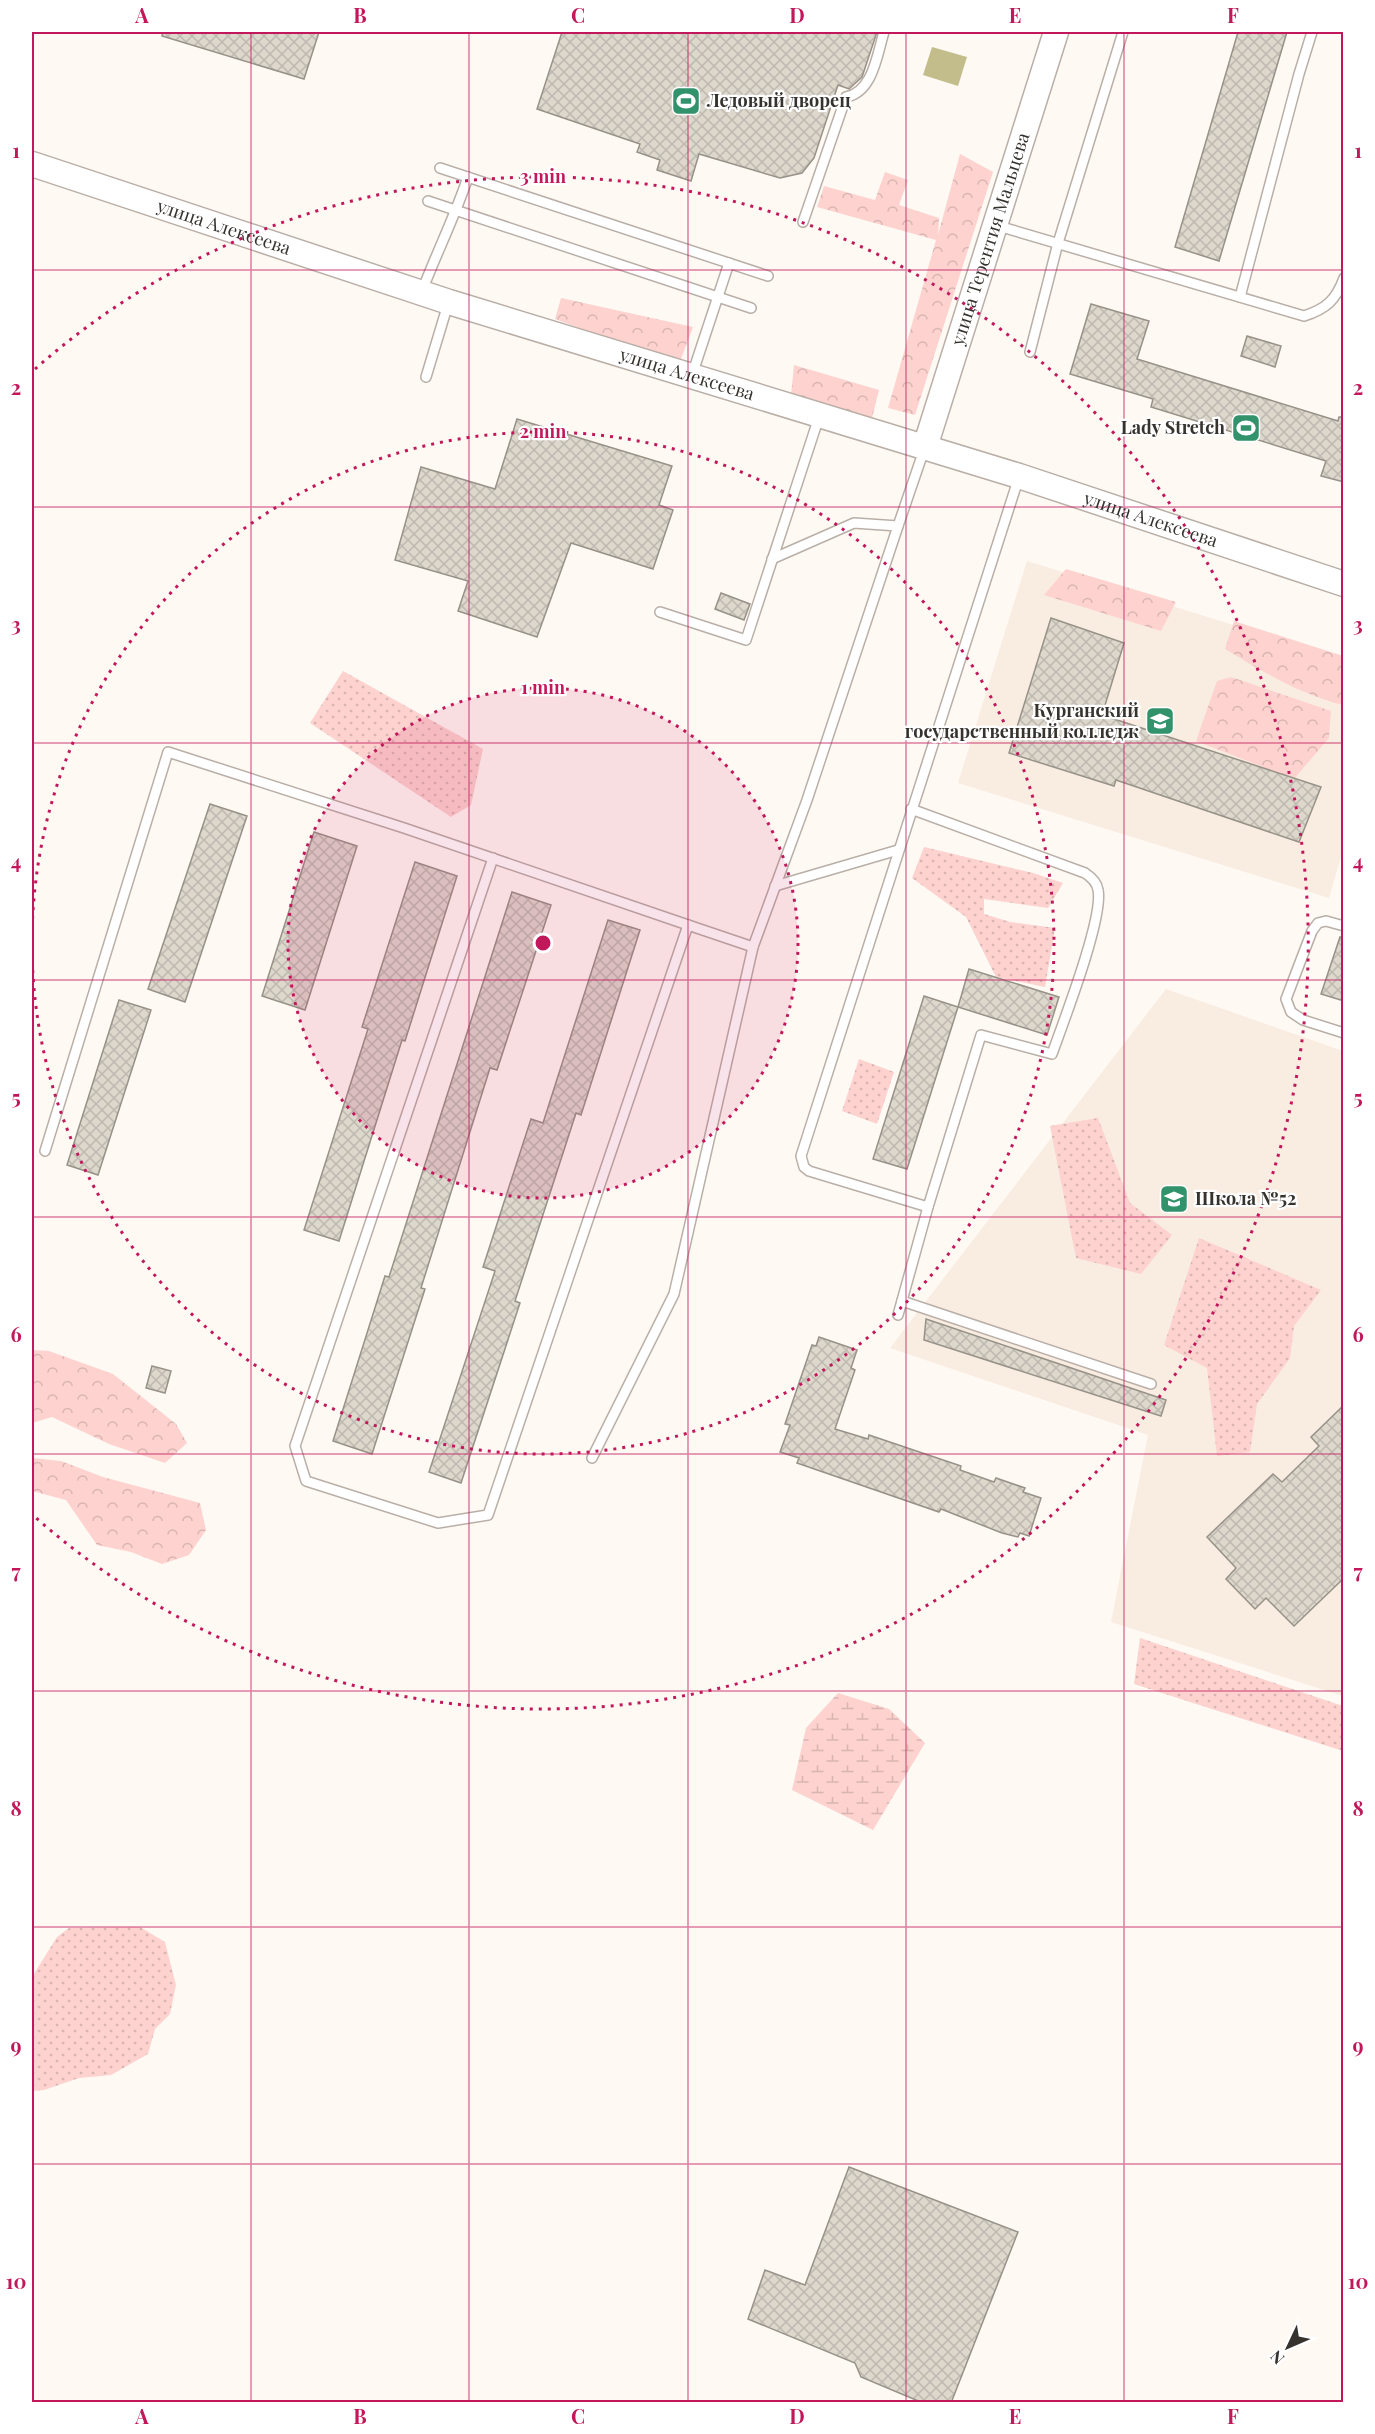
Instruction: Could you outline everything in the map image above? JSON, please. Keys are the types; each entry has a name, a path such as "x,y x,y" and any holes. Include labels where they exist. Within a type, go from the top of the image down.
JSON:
{"street":[{"name":"улица Терентия Мальцева","path":"925,447 1056,32"},
{"name":"улица Алексеева","path":"32,164 449,302 1019,476 1344,584"}],"lane":[{"path":"803,222 846,97 854,96 866,86 884,32"},
{"path":"1030,352 1058,243 1123,32"},
{"path":"1240,297 1312,32"},
{"path":"440,168 768,276"},
{"path":"421,293 440,244 457,211 468,177"},
{"path":"428,201 752,308"},
{"path":"995,225 1304,316 1330,305 1344,278"},
{"path":"692,375 729,263"},
{"path":"426,377 449,302"},
{"path":"660,612 746,640 819,415"},
{"path":"592,1458 674,1294 753,947 807,800 925,447"},
{"path":"928,1207 809,1171 801,1161 911,809 1019,476"},
{"path":"772,560 854,523 898,526"},
{"path":"45,1151 168,752 493,858 753,947"},
{"path":"898,1315 928,1207 981,1035 1052,1054 1097,918 1099,891 1094,879 1085,873 911,809"},
{"path":"775,886 898,850"},
{"path":"493,858 295,1446 306,1481 438,1523 488,1515 688,925"},
{"path":"1344,926 1326,921 1318,923 1312,931 1286,999 1291,1012 1303,1020 1344,1033"},
{"path":"902,1301 1151,1384"}],"shaded area":[{"path":"932,47 967,57 958,86 923,75"},
{"name":"Курганский государственный колледж","path":"1027,561 1343,659 1343,850 1329,898 958,783"},
{"name":"Школа №52","path":"1166,989 1343,1051 1343,1696 1111,1622 1148,1435 890,1348"}],"green space":[{"path":"960,154 993,172 915,415 888,408 936,240 817,207 824,186 875,200 885,172 908,180 899,205 939,218 938,235"},
{"path":"561,298 693,327 679,364 555,319"},
{"path":"794,365 879,390 870,426 791,395"},
{"path":"1066,569 1176,602 1161,631 1044,595"},
{"path":"1234,621 1343,656 1343,705 1297,689 1225,649"},
{"path":"343,671 483,749 471,805 451,817 310,723"},
{"path":"1231,677 1331,711 1329,738 1294,779 1196,741 1217,681"},
{"path":"924,847 1033,873 1063,883 1048,908 984,899 984,914 1010,922 1055,928 1045,987 996,977 966,917 912,878"},
{"path":"859,1059 894,1072 877,1124 842,1111"},
{"path":"1098,1118 1130,1203 1172,1235 1141,1274 1076,1258 1050,1126"},
{"path":"1199,1238 1321,1290 1294,1326 1290,1358 1257,1404 1250,1452 1217,1456 1207,1368 1164,1345"},
{"path":"32,1350 49,1351 113,1374 176,1424 187,1443 165,1463 109,1444 52,1417 32,1423"},
{"path":"32,1458 61,1461 103,1477 200,1503 206,1530 189,1555 162,1564 131,1552 97,1545 66,1500 32,1491"},
{"path":"1140,1638 1343,1706 1343,1751 1134,1684"},
{"path":"838,1693 889,1709 925,1743 873,1830 792,1790 806,1728"},
{"path":"140,1927 165,1942 176,1985 170,2014 155,2029 148,2054 111,2075 79,2078 44,2090 32,2091 32,1977 57,1937 69,1928"}],"building":[{"path":"163,32 319,32 304,79 162,36"},
{"name":"Ледовый дворец","path":"562,32 877,32 862,77 849,89 838,85 814,158 802,173 780,178 699,154 691,181 657,170 660,160 637,152 640,144 537,109"},
{"path":"1238,32 1287,32 1219,261 1175,247"},
{"path":"1091,304 1149,321 1137,359 1338,421 1339,417 1344,417 1344,482 1321,476 1326,461 1151,407 1153,399 1070,374"},
{"path":"1247,336 1281,346 1275,367 1241,356"},
{"path":"517,419 672,466 659,505 673,510 653,569 571,543 537,637 458,611 468,581 395,560 421,467 495,489"},
{"path":"721,593 750,604 744,620 715,609"},
{"path":"1051,618 1124,643 1102,715 1321,787 1299,842 1116,780 1114,786 1009,753"},
{"path":"210,804 247,816 185,1002 148,989"},
{"path":"314,832 357,846 305,1010 262,996"},
{"path":"415,862 457,876 405,1041 402,1040 339,1241 304,1230 368,1029 362,1027"},
{"path":"512,892 551,905 497,1070 490,1068 421,1288 425,1289 372,1454 333,1441 385,1276 389,1277"},
{"path":"608,920 640,930 581,1115 576,1113 515,1301 520,1303 461,1483 429,1472 495,1271 483,1267 531,1119 543,1123"},
{"path":"1340,937 1344,938 1344,1001 1321,994"},
{"path":"969,969 1059,997 1047,1035 958,1007"},
{"path":"924,996 958,1007 907,1169 873,1159"},
{"path":"119,1000 151,1010 98,1175 67,1165"},
{"path":"926,1319 1166,1400 1161,1416 924,1340"},
{"path":"819,1337 857,1350 851,1368 855,1370 835,1429 868,1439 869,1435 961,1466 960,1470 994,1482 996,1478 1025,1488 1023,1492 1041,1498 1029,1536 1020,1533 1018,1537 1002,1533 941,1509 939,1512 797,1463 799,1458 780,1452 790,1425 785,1424 812,1345 816,1346"},
{"path":"152,1366 171,1371 165,1393 146,1388"},
{"path":"1344,1405 1344,1578 1294,1626 1266,1598 1255,1609 1226,1579 1236,1568 1207,1537 1273,1474 1282,1482 1319,1446 1311,1437"},
{"path":"849,2167 1018,2232 951,2403 923,2403 861,2377 855,2363 748,2319 765,2270 805,2285"}],"place":[{"name":"Ледовый дворец","path":"686,101"},
{"name":"Lady Stretch","path":"1246,428"},
{"name":"Курганский государственный колледж","path":"1160,721"},
{"name":"Школа №52","path":"1174,1199"}]}
